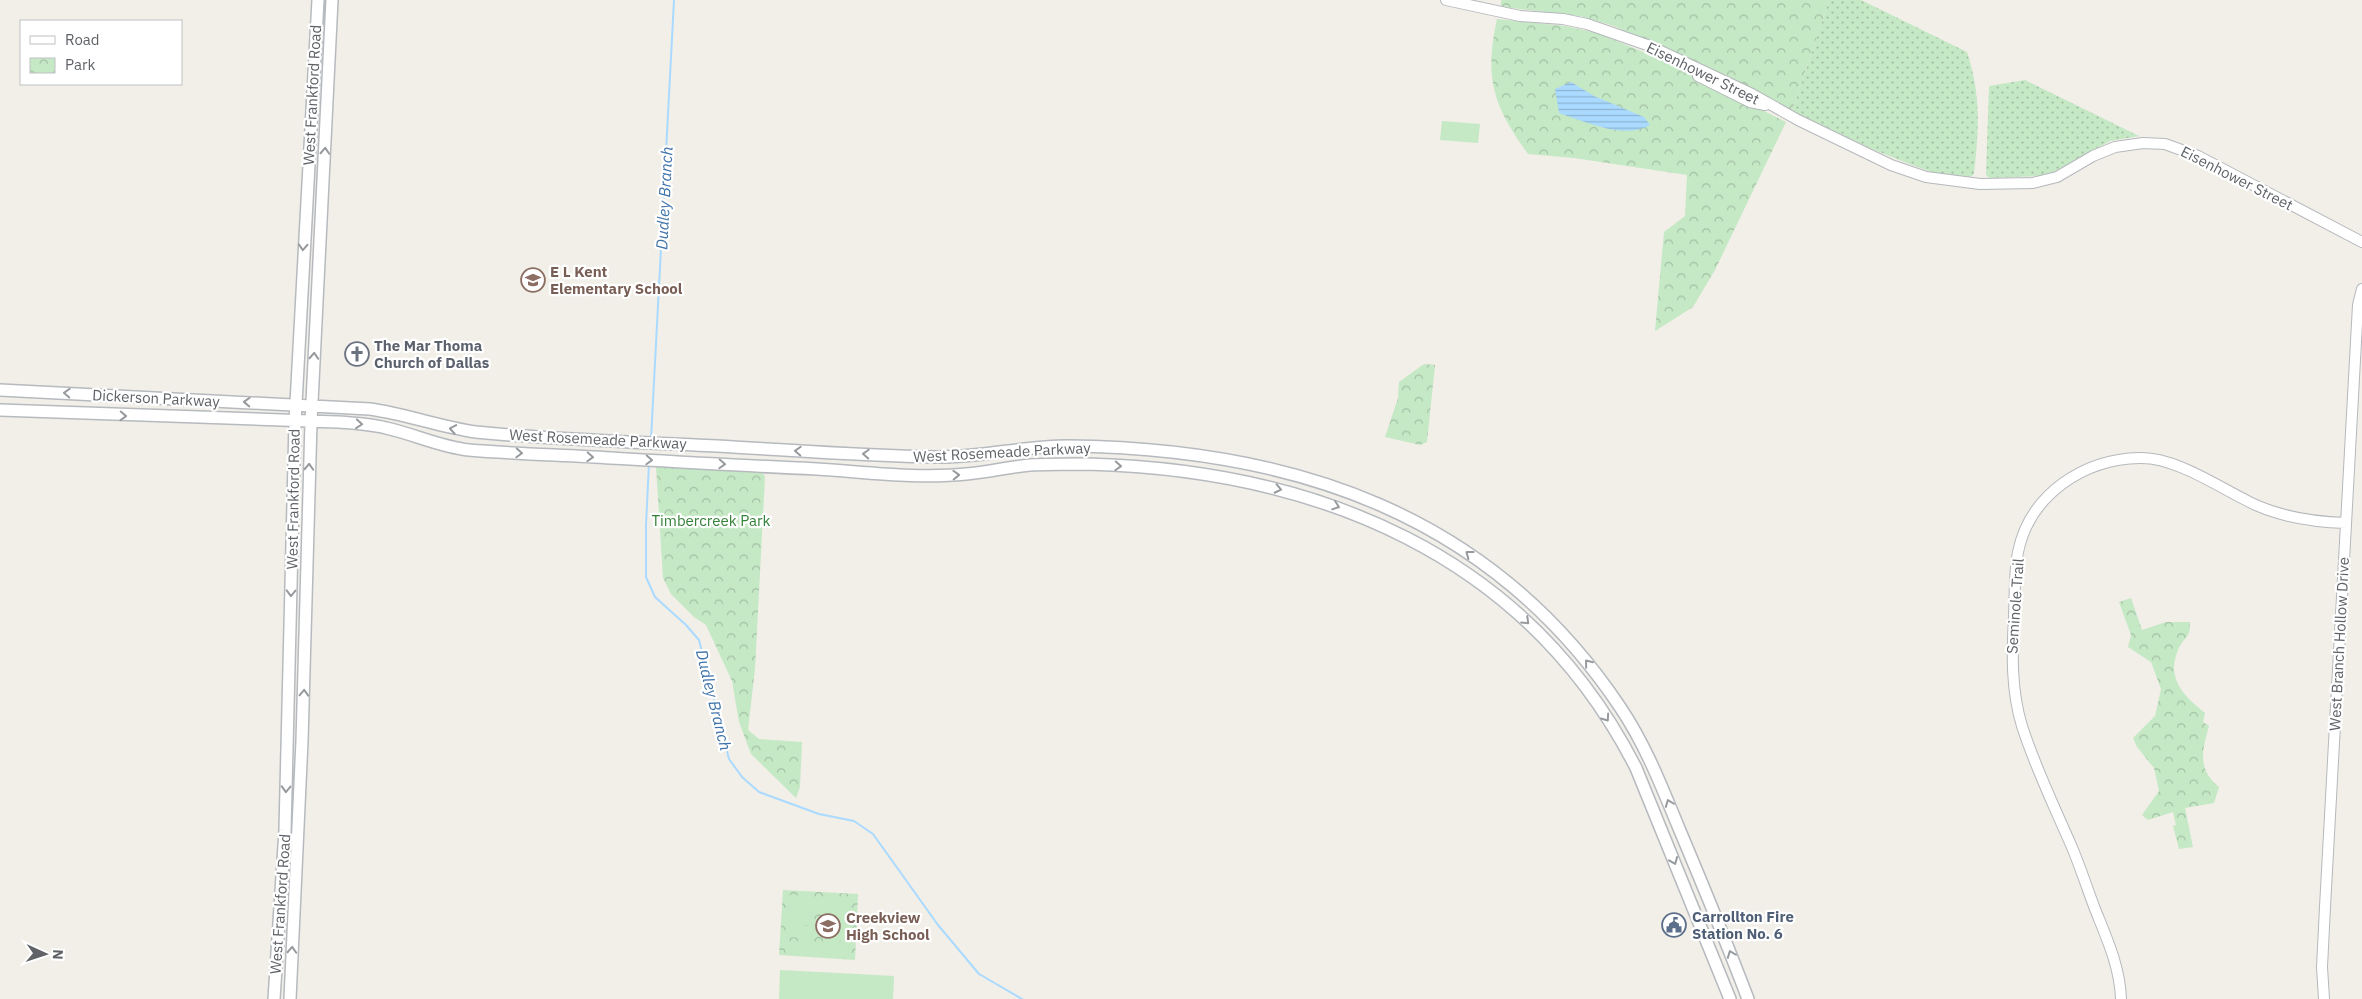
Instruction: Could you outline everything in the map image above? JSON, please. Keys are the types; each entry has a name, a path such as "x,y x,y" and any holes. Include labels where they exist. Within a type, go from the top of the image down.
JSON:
{"main road":[{"name":"West Frankford Road","path":"274,999 285,830 295,422 318,0"},
{"name":"West Frankford Road","path":"290,999 302,741 311,422 332,0"},
{"name":"Dickerson Parkway","path":"0,390 312,405"},
{"name":"West Rosemeade Parkway","path":"312,405 396,413 448,428 476,432 674,444 941,458 1065,446 1179,452 1283,472 1330,485 1377,502 1457,545 1535,605 1568,639 1598,676 1641,740 1705,888 1748,999"},
{"name":"Dickerson Parkway","path":"0,410 295,422"},
{"name":"West Rosemeade Parkway","path":"295,422 364,424 387,428 465,449 674,462 944,475 966,474 1029,465 1088,464 1146,468 1219,478 1288,492 1337,506 1378,523 1446,560 1494,594 1531,626 1567,665 1622,740 1650,800 1730,999"},
{"path":"1688,895 1705,888"}],"street":[{"name":"Eisenhower Street","path":"1446,0 1520,16 1563,19 1587,24 1636,42 1652,53 1750,102 1770,106 1890,165 1926,177 1959,182 2008,185 2033,183 2057,177 2093,156 2115,147 2142,143 2165,144 2198,156 2362,242"},
{"name":"West Branch Hollow Drive","path":"2324,999 2322,967 2358,305 2362,289"},
{"name":"Seminole Trail","path":"2121,999 2116,962 2080,867 2022,727 2013,686 2011,660 2018,552 2026,528 2036,510 2052,491 2084,470 2109,461 2143,457 2179,467 2247,501 2290,518 2346,524"}],"green space":[{"path":"1501,0 1829,0 1792,111 1614,26 1580,16 1501,6"},
{"path":"1829,0 1861,0 1967,52 1975,83 1978,112 1974,174 1970,177 1937,174 1872,149 1792,111"},
{"path":"1497,19 1565,26 1597,33 1663,60 1786,122 1715,270 1693,307 1655,331 1664,232 1685,216 1687,175 1574,158 1528,154 1499,106 1495,91 1491,59"},
{"path":"2025,80 2139,136 2110,141 2053,172 2039,176 1990,178 1986,175 1989,86"},
{"path":"1442,121 1480,124 1478,143 1440,140"},
{"path":"1424,364 1435,365 1427,442 1420,445 1385,437 1398,398 1399,382"},
{"name":"Timbercreek Park","path":"656,466 762,472 765,477 755,669 748,730 759,739 802,742 800,787 796,798 751,754 739,722 732,681 706,625 694,617 671,594 663,578"},
{"path":"2131,598 2142,630 2166,622 2190,622 2188,635 2178,650 2174,670 2179,686 2184,693 2205,713 2203,722 2209,726 2203,752 2204,766 2212,780 2219,787 2214,803 2185,808 2193,847 2179,849 2173,826 2176,825 2173,812 2148,820 2142,815 2159,791 2154,768 2137,747 2133,738 2155,716 2161,689 2151,662 2128,647 2131,635 2119,602"},
{"path":"783,890 858,894 855,960 779,955"},
{"path":"789,895 813,896 813,908 788,907"},
{"path":"826,897 851,898 851,910 826,909"},
{"path":"788,910 813,911 812,923 787,922"},
{"path":"825,912 850,913 849,925 825,924"},
{"path":"787,925 812,926 811,938 786,937"},
{"path":"824,928 849,929 849,941 824,940"},
{"path":"786,941 811,942 811,954 786,953"},
{"path":"824,943 849,944 848,956 823,955"},
{"path":"780,970 894,976 893,999 779,999"}],"water":[{"path":"1571,82 1594,96 1644,117 1650,125 1628,131 1617,130 1593,125 1559,113 1555,89"}],"waterway":[{"name":"Dudley Branch","path":"651,439 674,0"},
{"name":"Dudley Branch","path":"649,463 646,577 655,597 686,625 699,640 729,759 742,777 759,792 819,814 854,821 873,834 938,925 979,974 1022,999"}],"place":[{"name":"E L Kent Elementary School","path":"533,280"},
{"name":"The Mar Thoma Church of Dallas","path":"357,354"},
{"name":"Carrollton Fire Station No. 6","path":"1674,925"},
{"name":"Creekview High School","path":"828,926"}]}
